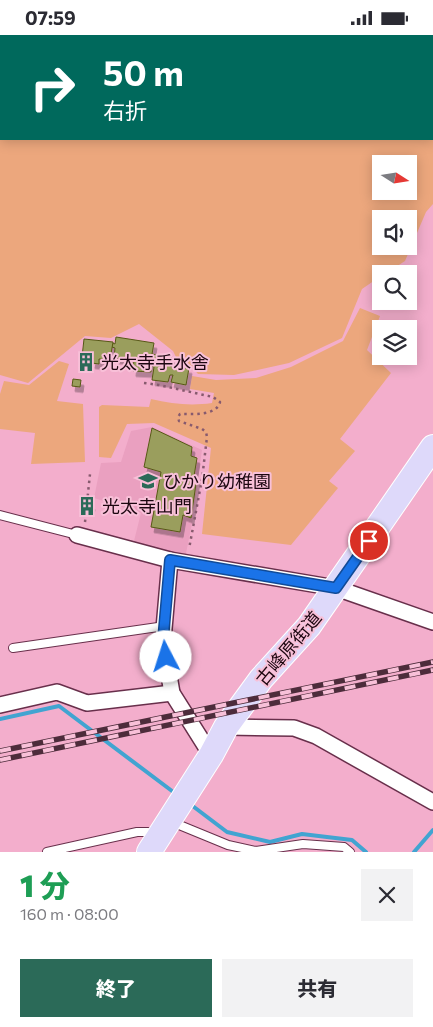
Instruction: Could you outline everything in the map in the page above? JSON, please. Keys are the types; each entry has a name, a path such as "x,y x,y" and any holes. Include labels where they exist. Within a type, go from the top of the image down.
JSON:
{"main road":[{"name":"古峰原街道","path":"158,836 211,755 226,727 261,679 309,626 433,447"}],"street":[{"path":"81,531 170,560 336,588 433,622"},
{"path":"170,560 163,640 172,693 211,755"},
{"path":"0,705 57,692 87,703 172,693"},
{"path":"226,727 294,728 316,736 433,802"}],"lane":[{"path":"0,515 81,531"},
{"path":"13,648 165,626"},
{"path":"47,852 82,848 137,833 148,832 158,836 228,845 256,851 304,844 344,847 350,852"}],"path":[{"path":"144,383 213,397 220,402 216,410 198,414 180,414 178,417 179,421 202,429 206,432 207,437 202,479 186,563"},
{"path":"81,531 90,474"}],"shaded area":[{"path":"0,140 433,140 433,204 426,212 417,233 417,210 372,210 372,255 408,255 405,261 399,265 372,265 372,282 362,289 342,338 289,363 234,375 198,374 190,365 177,359 173,351 139,324 111,338 85,336 28,383 0,375"},
{"path":"360,308 380,316 378,320 372,320 372,337 367,350 372,355 372,365 383,365 391,373 340,439 355,451 329,481 338,488 291,545 202,534 211,448 154,423 127,424 111,458 99,457 99,407 102,405 149,407 151,399 182,404 212,403 214,393 190,389 192,376 216,380 256,378 291,367 343,341"},
{"path":"59,361 69,364 57,401 83,404 85,462 31,464 35,433 0,429 0,394 4,381 29,385"},
{"name":"ひかり幼稚園","path":"152,427 202,450 192,524 185,558 133,545 141,513 94,498 101,463 121,462 131,431"}],"building":[{"path":"116,337 154,343 152,354 172,358 171,367 189,368 186,385 171,382 173,375 170,375 168,382 152,380 154,367 151,366 151,372 133,371 134,360 114,358 115,348 112,347 113,343 115,344"},
{"path":"84,339 113,342 110,360 99,359 99,364 92,363 93,358 82,357"},
{"path":"73,379 81,380 80,387 72,386"},
{"name":"ひかり幼稚園","path":"152,428 192,447 191,456 197,458 194,476 197,477 191,518 183,515 180,532 151,527 161,472 144,467"},
{"name":"光太寺山門","path":"83,503 92,504 91,509 83,508"}],"waterway":[{"path":"0,719 59,706 176,794"},
{"path":"190,804 227,832 270,842 302,834 352,840 366,852"},
{"path":"414,852 433,830"}],"railway":[{"path":"0,751 433,662"},
{"path":"0,760 433,670"}],"place":[{"name":"光太寺手水舎","path":"86,362"},
{"name":"ひかり幼稚園","path":"148,481"},
{"name":"光太寺山門","path":"87,506"}],"route":[{"path":"166,657 163,640 170,560 336,588 369,541"}]}
